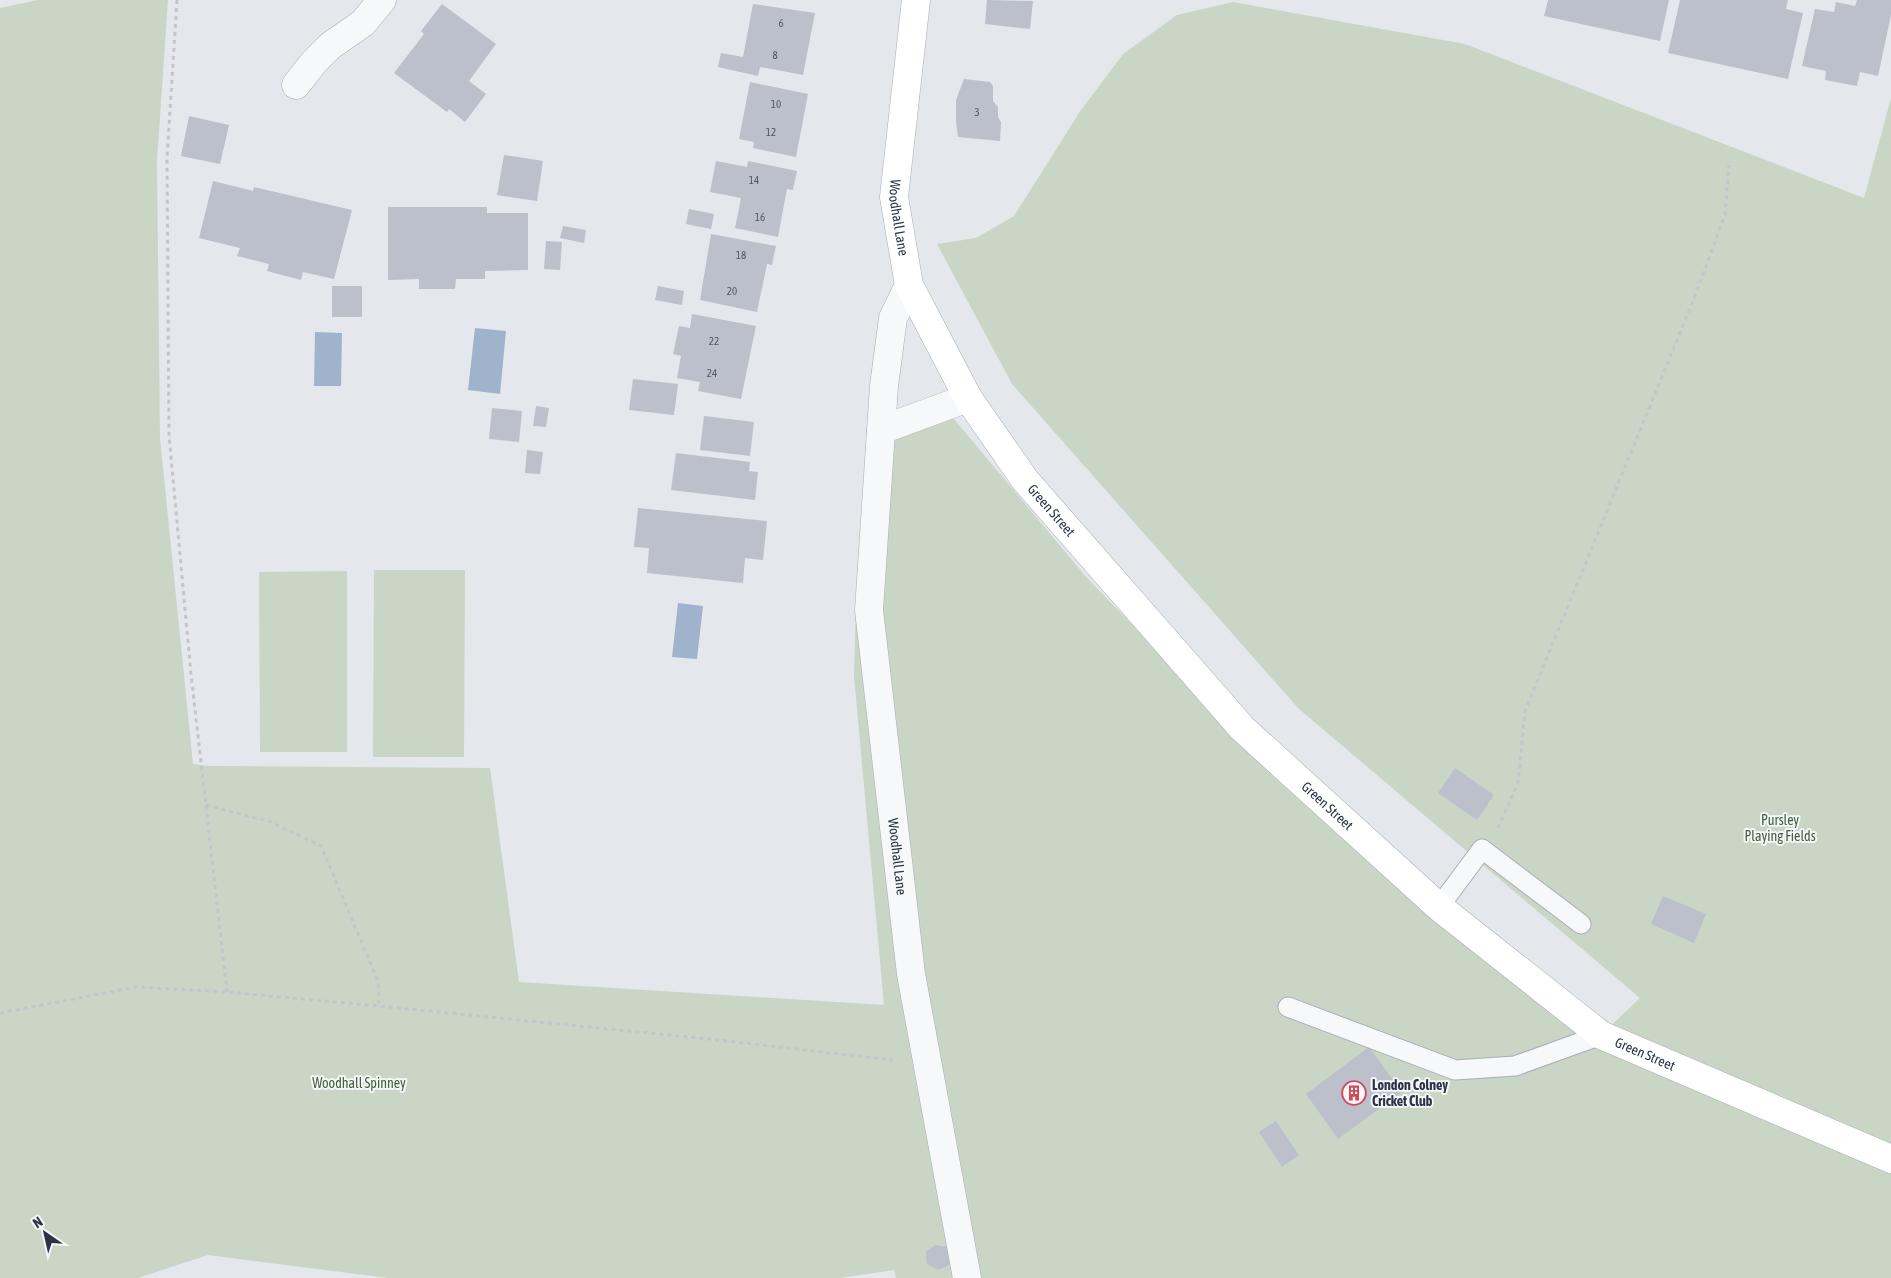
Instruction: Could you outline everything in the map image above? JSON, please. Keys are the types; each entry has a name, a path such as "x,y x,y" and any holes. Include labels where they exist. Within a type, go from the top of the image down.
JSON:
{"main road":[{"name":"Woodhall Lane","path":"909,285 894,197 916,0"},
{"name":"Green Street","path":"909,285 968,398 1025,480 1243,729 1439,908 1601,1035 1891,1159"}],"street":[{"path":"296,85 324,52 363,23 382,0"},
{"name":"Woodhall Lane","path":"909,285 893,318 881,430 869,610 911,974 928,1064 960,1275"},
{"path":"881,430 968,398"}],"lane":[{"path":"1439,908 1482,848 1581,924"},
{"path":"1288,1007 1455,1070 1515,1066 1601,1035"}],"path":[{"path":"177,0 167,158 169,435 190,664 227,992"},
{"path":"1482,848 1498,828 1518,783 1524,712 1693,301 1725,215 1729,165"},
{"path":"206,804 271,822 321,846 378,981 379,1006"},
{"path":"0,1013 136,987 227,992 709,1039 928,1064"}],"green space":[{"name":"Woodhall Spinney","path":"38,0 168,0 157,161 160,438 193,764 208,766 490,768 519,982 884,1005 854,676 856,598 885,588 890,441 949,413 1087,578 1301,799 1607,1052 1891,1174 1891,1278 896,1278 894,1270 840,1278 388,1278 208,1255 138,1278 0,1278 0,8"},
{"name":"Pursley Playing Fields","path":"1233,2 1465,44 1864,198 1891,98 1891,1159 1601,1035 1640,998 1299,709 1012,384 937,244 976,238 1014,216 1081,110 1123,54 1177,15"},
{"path":"374,570 465,570 464,757 373,757"},
{"path":"347,571 347,752 260,752 259,572"}],"water":[{"path":"475,328 506,331 500,394 468,390"},
{"path":"315,332 342,333 341,386 314,386"},
{"path":"678,603 703,606 697,659 672,657"}],"building":[{"path":"987,0 1033,1 1030,29 985,24"},
{"path":"1548,0 1669,0 1660,41 1544,16"},
{"path":"1680,0 1788,0 1786,9 1803,13 1788,79 1668,53"},
{"path":"1857,0 1891,0 1891,15 1878,76 1860,72 1857,86 1825,80 1826,71 1802,66 1815,9 1834,12 1836,2 1855,6"},
{"path":"442,4 496,44 469,81 486,94 465,122 449,109 447,112 394,73 424,34 421,31"},
{"path":"753,4 815,13 803,75 760,67 758,76 718,67 721,53 743,57"},
{"path":"964,79 990,82 993,86 993,101 998,107 998,117 1001,122 1000,141 958,137 956,100"},
{"path":"750,82 808,94 796,157 753,148 754,142 739,139"},
{"path":"189,116 229,125 220,164 181,156"},
{"path":"504,155 543,161 537,201 497,195"},
{"path":"716,161 747,167 748,161 797,171 793,190 787,189 778,237 735,228 741,198 710,192"},
{"path":"213,181 253,191 254,187 352,210 334,279 303,272 301,280 267,271 269,264 237,256 240,248 199,238"},
{"path":"388,207 487,207 487,213 528,213 528,270 485,271 485,279 456,279 455,289 419,289 419,279 388,280"},
{"path":"689,209 714,214 711,229 686,224"},
{"path":"563,226 586,230 584,243 560,238"},
{"path":"711,234 776,246 772,265 767,264 757,312 700,300"},
{"path":"546,241 562,242 560,270 544,269"},
{"path":"332,286 362,286 362,317 332,317"},
{"path":"658,286 684,291 682,305 655,300"},
{"path":"692,314 756,326 741,399 698,391 700,382 677,378 681,356 673,354 679,326 690,328"},
{"path":"633,379 678,384 674,415 629,410"},
{"path":"536,406 549,408 546,427 533,426"},
{"path":"492,408 522,411 519,442 489,439"},
{"path":"704,416 754,422 750,456 700,450"},
{"path":"527,450 543,452 540,474 525,473"},
{"path":"676,453 750,462 749,471 758,472 755,500 671,490"},
{"path":"638,508 767,521 763,560 745,558 743,583 647,573 649,548 634,547"},
{"path":"1455,768 1494,795 1477,820 1438,793"},
{"path":"1663,896 1706,914 1694,943 1651,924"},
{"name":"London Colney Cricket Club","path":"1369,1047 1402,1092 1338,1139 1306,1094"},
{"path":"1276,1121 1299,1155 1282,1167 1259,1132"},
{"path":"935,1245 948,1247 951,1264 938,1270 927,1264 926,1252"}],"place":[{"name":"London Colney Cricket Club","path":"1354,1093"}]}
